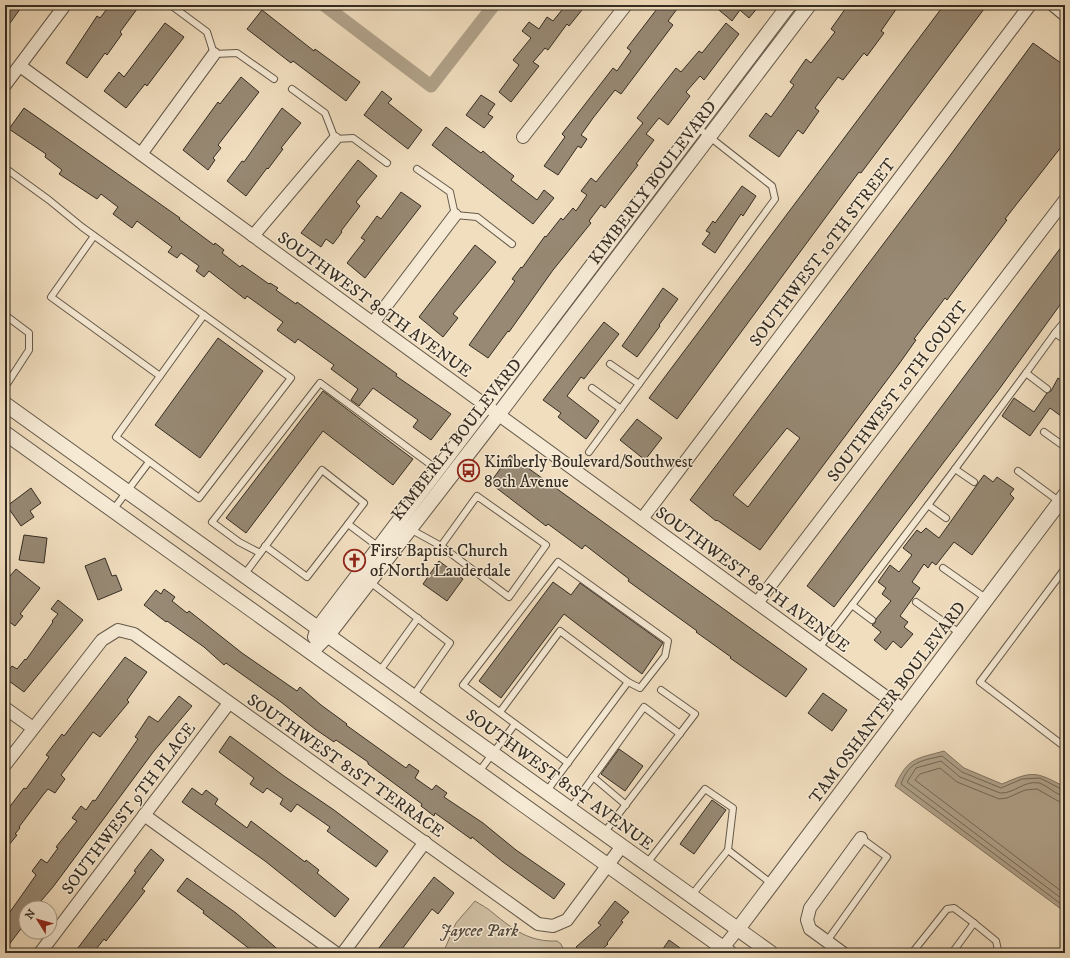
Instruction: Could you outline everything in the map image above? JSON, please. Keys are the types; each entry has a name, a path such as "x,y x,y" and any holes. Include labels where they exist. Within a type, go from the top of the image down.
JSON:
{"street":[{"path":"5,85 66,5"},
{"path":"523,137 626,5"},
{"name":"KIMBERLY BOULEVARD","path":"403,526 438,470 789,5"},
{"name":"KIMBERLY BOULEVARD","path":"311,652 323,631 403,526 498,415 809,5"},
{"name":"SOUTHWEST 10TH STREET","path":"642,519 1030,5"},
{"path":"1052,5 1065,15"},
{"path":"141,154 214,54"},
{"name":"SOUTHWEST 80TH AVENUE","path":"20,66 904,710"},
{"path":"253,236 335,139"},
{"name":"SOUTHWEST 10TH COURT","path":"757,603 1065,200"},
{"path":"372,323 455,215"},
{"name":"SOUTHWEST 81ST AVENUE","path":"5,404 771,953"},
{"path":"5,433 608,865 724,951 738,929"},
{"name":"TAM OSHANTER BOULEVARD","path":"738,929 987,599 1063,501"},
{"name":"SOUTHWEST 81ST TERRACE","path":"33,728 102,640 118,630 134,634 538,924 553,926 567,920 608,865"},
{"name":"SOUTHWEST 9TH PLACE","path":"40,953 230,703"},
{"path":"5,708 33,728 5,765"},
{"path":"144,815 336,953"},
{"path":"843,953 810,929 806,920 810,908 861,838"},
{"path":"343,953 425,842"},
{"path":"608,865 622,846"}],"lane":[{"path":"172,6 206,32 214,54 236,53 274,79"},
{"path":"292,89 325,113 335,139 353,138 387,163"},
{"path":"589,452 775,199 772,186 697,127"},
{"path":"5,168 94,236 204,315 290,378 199,498 116,437 204,315"},
{"path":"417,169 450,192 455,215 477,218 512,244"},
{"path":"94,236 51,297 160,376"},
{"path":"5,315 30,333 29,350 5,387"},
{"path":"819,648 1065,321"},
{"path":"1056,333 1065,340"},
{"path":"610,364 639,384"},
{"path":"1026,373 1047,389"},
{"path":"260,553 239,542 212,522 320,383 438,470"},
{"path":"592,388 621,408"},
{"path":"1044,432 1065,447"},
{"path":"113,510 149,462"},
{"path":"955,469 974,482"},
{"path":"244,574 260,553 265,546 322,470 364,503 307,577 265,546"},
{"path":"1018,470 1063,501"},
{"path":"403,526 441,546 509,597 546,545 477,496 441,546"},
{"path":"928,505 946,518"},
{"path":"348,524 384,551"},
{"path":"500,712 560,632 628,682 640,688 665,656 668,641 558,562 463,685 568,762"},
{"path":"943,568 987,599"},
{"path":"1065,572 1063,571 980,682 1065,747"},
{"path":"364,578 450,643 413,696"},
{"path":"916,602 961,634"},
{"path":"852,605 872,620"},
{"path":"379,672 418,618"},
{"path":"546,792 628,682"},
{"path":"604,833 694,714 661,690"},
{"path":"570,809 644,707 680,734"},
{"path":"478,773 515,724"},
{"path":"593,777 626,805"},
{"path":"646,864 705,789 733,808 728,850 691,896"},
{"path":"827,941 887,858 861,838"},
{"path":"728,850 772,884"},
{"path":"912,953 947,909 954,908 996,941 998,950 996,953"},
{"path":"952,953 974,923"}],"green space":[{"name":"Jaycee Park","path":"475,901 522,934 547,941 557,941 561,944 565,953 443,953 456,923"}],"water":[{"path":"944,751 964,768 1002,784 1033,774 1039,775 1063,786 1065,789 1065,912 895,786 904,769 909,764 920,758"}],"building":[{"path":"5,5 23,5 5,30"},
{"path":"110,5 140,5 120,32 122,34 107,55 105,53 87,78 66,63 97,16 100,18"},
{"path":"566,5 586,5 569,26 567,24 548,50 545,48 533,62 539,66 511,102 499,92 519,65 513,60 531,38 522,31 529,22 539,29 547,17 553,21"},
{"path":"660,5 680,5 668,21 673,25 621,94 615,90 593,118 581,135 587,139 581,148 578,146 558,175 544,166 565,137 562,134 613,68 617,71 631,51 627,48"},
{"path":"713,5 760,5 749,18 740,10 732,21"},
{"path":"848,5 899,5 881,31 884,33 867,56 864,53 843,80 838,77 815,108 819,111 803,134 798,130 779,157 749,136 766,113 771,117 794,85 790,82 806,59 811,63 835,32 831,29"},
{"path":"944,5 987,5 861,173 859,172 677,419 649,398"},
{"path":"262,10 314,51 315,49 360,82 346,101 293,61 291,63 247,29"},
{"path":"165,23 184,37 147,86 145,84 126,108 104,91 119,72 124,77"},
{"path":"726,23 739,34 704,80 700,76 686,92 690,96 668,125 659,118 646,134 654,140 636,164 638,165 605,208 601,205 589,221 591,223 553,270 509,332 508,331 488,358 469,345 515,281 512,279 521,267 522,268 545,236 546,237 561,218 563,220 573,208 576,211 587,195 581,191 591,178 596,182 643,123 637,118 676,68 681,72 699,51 702,53"},
{"path":"1033,43 1065,66 1065,142 1005,219 1007,220 947,300 945,298 914,339 916,340 899,364 760,550 717,520 716,521 690,500 946,161","holes":["787,428 800,438 748,507 733,495"]},
{"path":"241,77 259,92 218,145 221,148 213,158 215,160 208,170 183,150 218,102 220,104"},
{"path":"382,91 392,99 388,103 422,130 408,149 364,115"},
{"path":"481,95 495,104 488,114 493,117 484,128 466,115"},
{"path":"24,108 180,218 179,219 214,245 215,243 224,250 222,253 240,267 242,265 269,284 270,283 278,288 276,290 296,304 297,302 397,374 396,376 451,414 431,440 413,427 418,420 373,388 359,406 351,400 358,389 331,369 334,365 298,339 295,343 277,330 283,322 247,296 245,299 209,271 204,277 196,271 199,266 181,253 177,258 168,252 172,247 137,221 132,228 113,214 118,207 101,194 97,199 59,174 62,170 45,157 46,154 9,129"},
{"path":"282,108 301,123 281,148 283,149 268,169 267,168 246,196 227,181 242,161 244,162"},
{"path":"446,127 481,153 483,151 514,176 511,180 537,200 544,190 554,198 533,224 432,145"},
{"path":"358,160 377,176 356,202 360,206 333,244 326,239 321,247 301,233"},
{"path":"742,186 756,196 743,216 741,214 715,253 702,244 710,233 706,231 713,221 715,223"},
{"path":"401,192 421,206 365,278 347,263 365,240 361,238 377,216 381,219"},
{"path":"1065,242 1065,298 1000,388 834,607 807,586"},
{"path":"475,245 496,262 453,314 458,318 443,337 419,317"},
{"path":"663,288 678,299 637,357 622,346"},
{"path":"604,322 619,334 584,379 581,377 567,396 599,421 586,439 558,417 561,413 543,400"},
{"path":"218,338 263,371 200,458 155,425"},
{"path":"1058,378 1065,382 1065,419 1050,408 1030,436 1002,416 1014,398 1034,412 1047,393 1051,391"},
{"path":"323,391 413,459 393,485 323,431 246,533 226,518"},
{"path":"637,419 662,438 645,460 620,440"},
{"path":"510,455 807,669 786,697 730,658 731,657 696,632 697,631 628,581 629,579 585,545 582,549 548,524 546,526 490,483"},
{"path":"984,475 993,482 997,477 1014,489 1010,494 1014,498 972,555 954,542 936,565 932,562 928,568 924,564 912,582 920,588 900,616 908,622 904,627 913,634 901,648 893,641 886,650 874,640 881,632 872,625 891,601 882,594 886,588 878,582 890,565 899,572 912,555 903,548 917,530 921,533 926,528 939,538"},
{"path":"31,488 41,503 30,511 34,517 21,526 7,506"},
{"path":"24,535 47,538 44,563 19,560"},
{"path":"105,558 112,576 116,575 122,590 98,600 85,566"},
{"path":"439,561 463,579 447,601 423,584"},
{"path":"16,569 40,588 20,614 23,616 15,626 5,619 5,582"},
{"path":"553,582 571,595 580,583 663,643 642,674 564,614 501,698 479,681"},
{"path":"164,589 175,597 172,601 187,613 189,611 242,653 297,691 300,687 347,724 346,725 406,768 409,764 419,771 415,778 432,790 436,785 447,793 444,797 483,823 516,850 565,884 554,899 503,862 472,837 471,839 435,813 434,816 421,806 422,804 368,764 368,762 336,740 334,742 315,729 281,702 226,663 224,665 204,647 167,621 166,622 144,605 156,590 161,594"},
{"path":"58,600 83,620 24,692 5,678 5,675 12,666 17,669 25,659 26,660 53,622 52,621 58,614 51,609"},
{"path":"125,657 147,672 127,700 129,702 100,737 93,732 61,775 65,779 55,793 48,789 19,827 20,828 15,834 17,835 5,850 5,813 24,788 26,789 49,757 46,755 62,734 64,736"},
{"path":"823,693 847,710 832,731 808,713"},
{"path":"179,696 192,706 154,751 42,900 18,900 36,875 32,871 41,859 47,863 58,848 56,847 77,821 72,818 81,806 86,810 93,800 95,801 138,739 135,737 149,716 158,722"},
{"path":"230,736 284,776 334,810 388,851 376,867 327,831 330,827 297,804 291,812 280,804 283,799 267,788 263,793 250,784 254,778 219,752"},
{"path":"619,749 643,766 625,791 601,774"},
{"path":"192,788 202,795 206,790 218,799 215,804 247,828 251,821 305,862 306,860 319,870 317,873 349,899 335,917 265,861 182,802"},
{"path":"712,800 726,810 694,854 680,844"},
{"path":"151,849 164,860 142,889 145,891 106,941 104,939 93,953 74,953 136,872 134,871"},
{"path":"434,877 454,893 438,914 432,909 399,953 375,953"},
{"path":"187,878 236,913 282,953 255,953 203,913 204,911 177,891"},
{"path":"18,901 18,933 5,950 5,919"},
{"path":"615,901 629,912 621,921 623,922 607,943 608,944 598,953 581,953 576,947 601,925 598,923"},
{"path":"669,940 687,953 660,953"}],"waterway":[{"path":"324,5 431,86 494,5"}],"place":[{"name":"Kimberly Boulevard/Southwest 80th Avenue","path":"469,471"},
{"name":"First Baptist Church of North Lauderdale","path":"354,560"}]}
